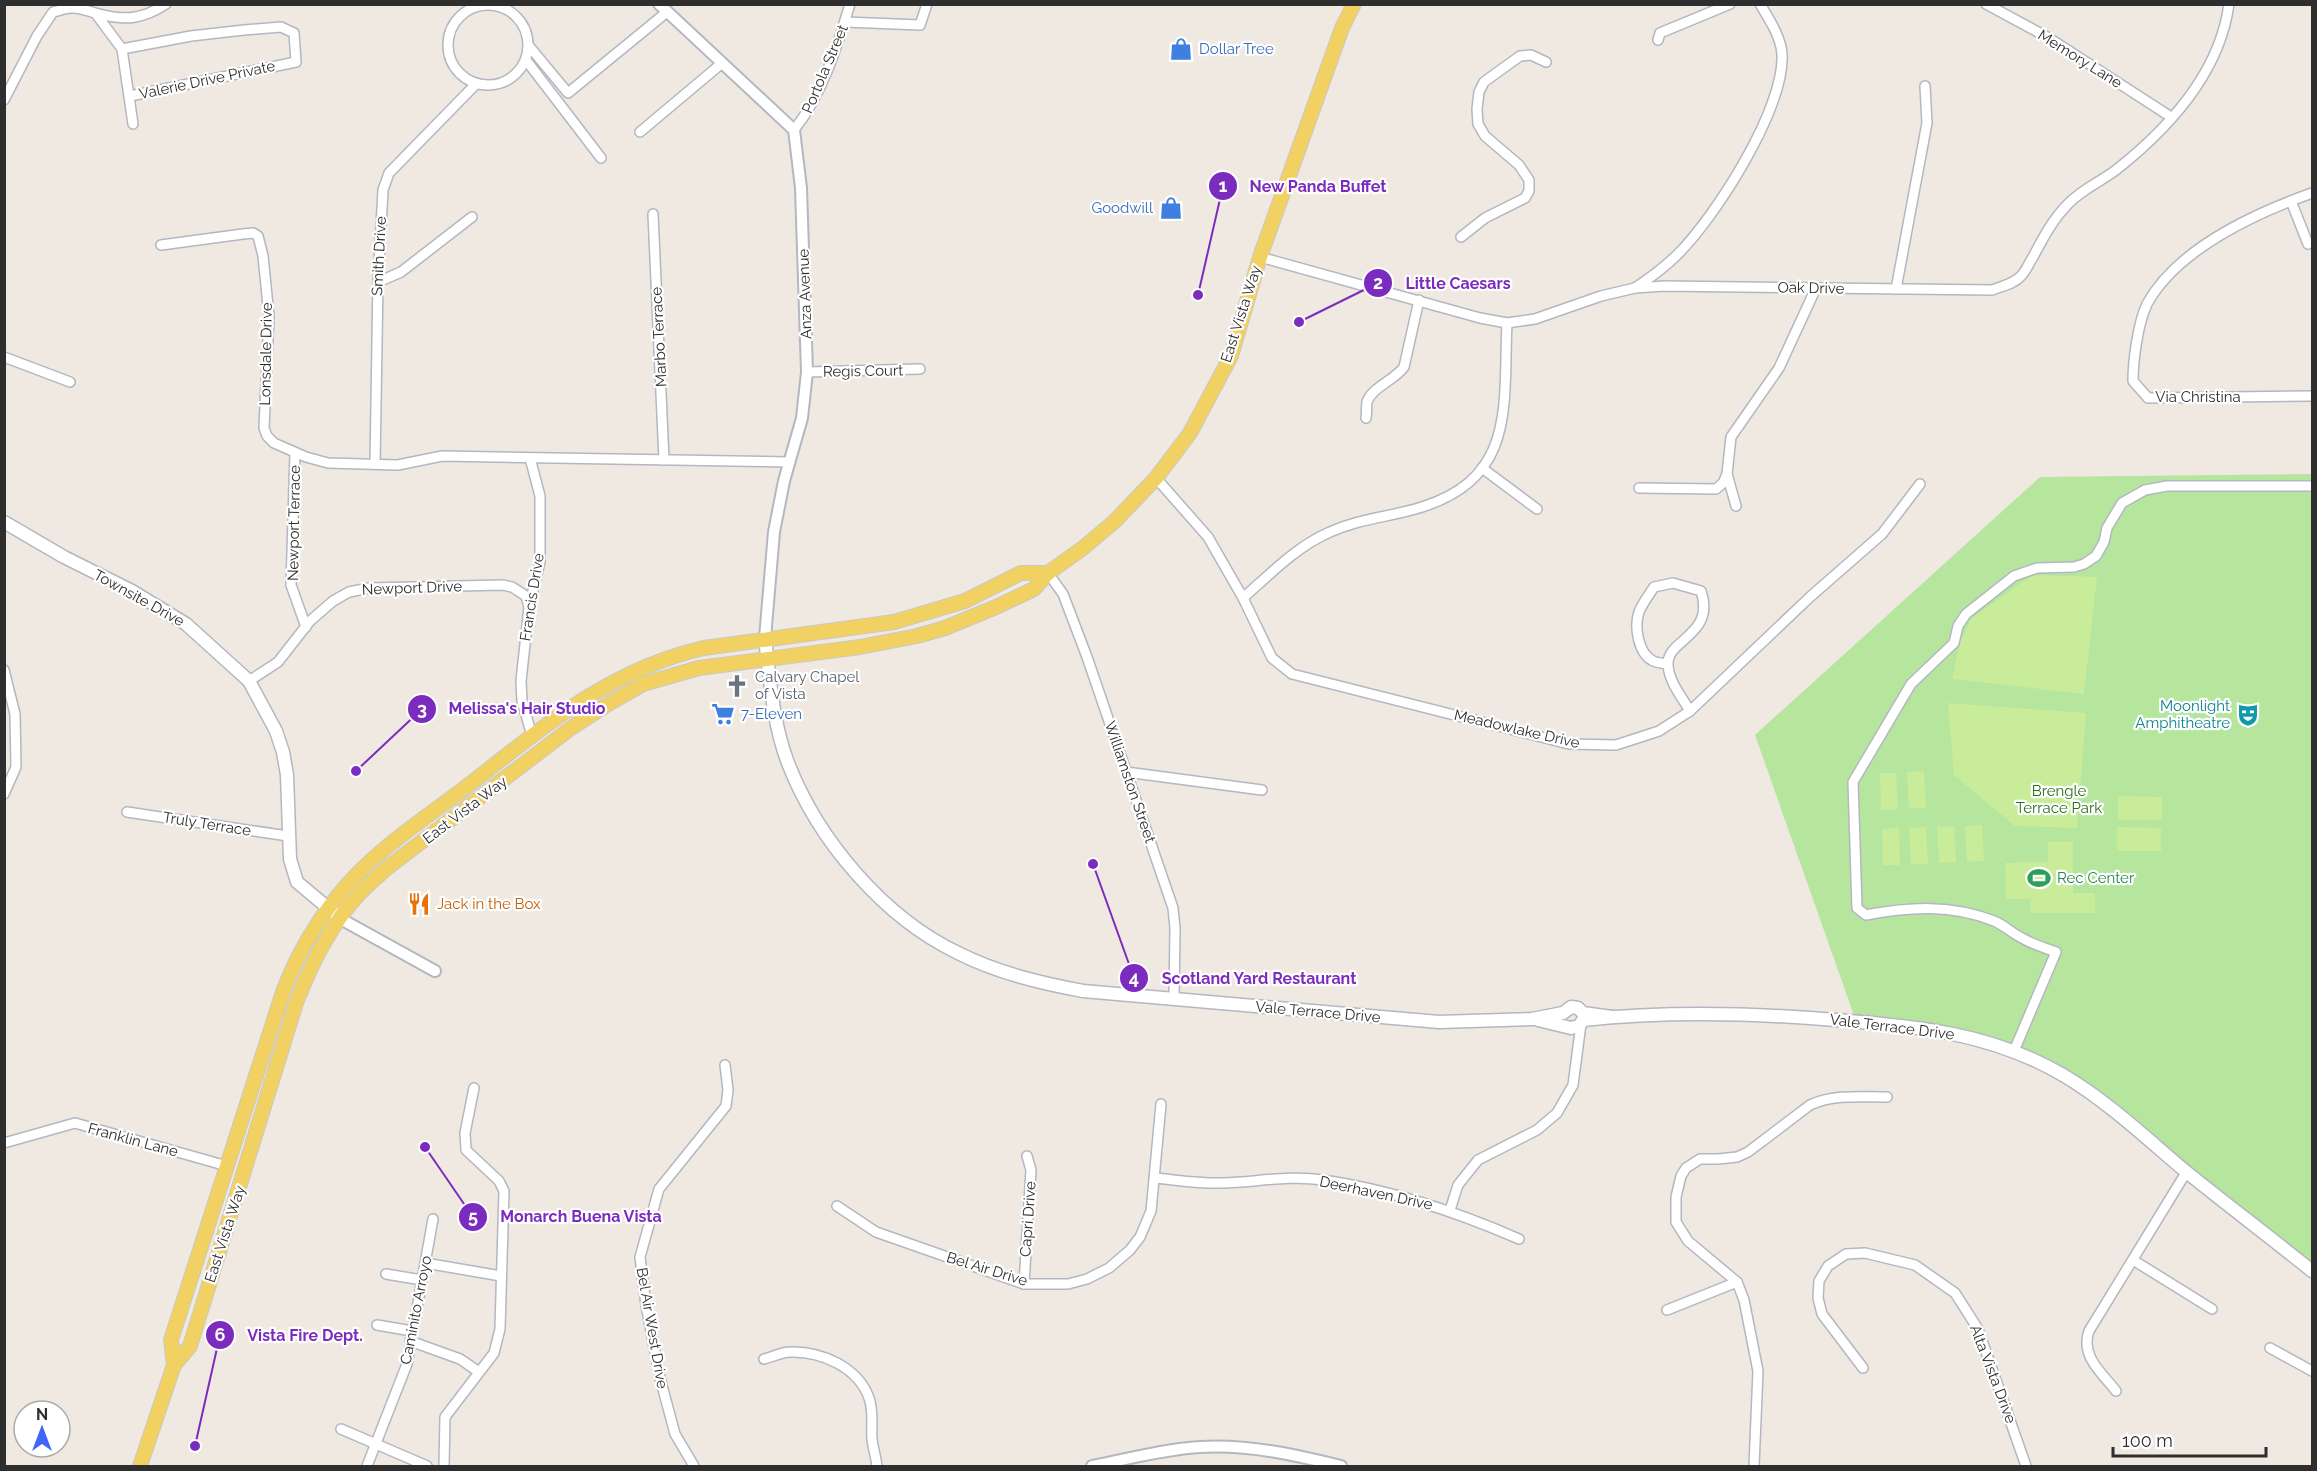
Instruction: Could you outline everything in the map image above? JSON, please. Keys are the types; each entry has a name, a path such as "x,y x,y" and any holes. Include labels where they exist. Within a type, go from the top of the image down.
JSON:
{"main road":[{"name":"East Vista Way","path":"174,1365 171,1340 247,1100 294,963 307,940 334,913 387,868 571,728 643,684 699,668 860,647 917,636 966,621 1034,588 1048,573 1115,521 1156,478 1190,433 1231,356 1260,257 1342,28 1354,4"},
{"name":"Townsite Drive","path":"4,522 64,557 132,591 186,624 249,681 276,730 283,752 287,775 290,859 297,882 334,913"},
{"path":"765,638 832,632 894,622 965,600 1021,573 1048,573"},
{"name":"East Vista Way","path":"140,1467 174,1365 190,1346 296,1003 334,913 337,897 396,841 568,708 625,675 681,653 765,638"},
{"name":"Vale Terrace Drive","path":"765,638 774,710 788,762 806,802 833,845 870,888 893,909 957,953 1010,975 1083,991 1439,1022 1532,1019 1563,1012"},
{"path":"512,775 508,770 509,764 554,729 568,708"},
{"path":"1574,1007 1582,1019 1575,1028 1567,1026 1562,1019 1563,1012 1574,1007"},
{"name":"Vale Terrace Drive","path":"1582,1019 1755,1013 1934,1029 1973,1037 2014,1050 2063,1075 2104,1103 2313,1271"},
{"name":"Vale Terrace Drive","path":"1532,1019 1567,1026"},
{"path":"245,1172 236,1163 250,1119 251,1108 247,1100"}],"street":[{"path":"4,100 53,8 86,9 96,14 117,18 139,18 149,15 166,4"},
{"name":"Portola Street","path":"794,130 806,116 825,75 850,4"},
{"path":"845,22 920,26 927,4"},
{"path":"1658,39 1660,33 1671,27 1730,4"},
{"path":"1635,288 1678,254 1702,226 1736,178 1765,120 1782,74 1782,51 1774,29 1760,4"},
{"name":"Memory Lane","path":"1986,4 2049,38 2171,117"},
{"name":"Oak Drive","path":"1260,257 1480,318 1507,323 1535,319 1601,296 1635,288 1664,286 1992,290 2012,283 2022,276 2049,228 2067,205 2084,189 2110,174 2145,146 2183,105 2212,61 2226,23 2229,4"},
{"path":"491,5 503,8 522,23 529,46 526,60 511,79 488,86 476,84 464,78 455,69 449,57 448,44 450,32 456,20 478,6 491,5"},
{"path":"529,46 568,93 663,8 794,130"},
{"path":"96,14 122,49 134,124"},
{"name":"Valerie Drive Private","path":"122,49 191,36 244,30 281,27 294,33 296,62 129,96"},
{"path":"1461,237 1485,218 1524,198 1530,191 1529,180 1519,165 1485,136 1478,124 1476,110 1479,92 1484,82 1520,56 1531,55 1546,62"},
{"path":"526,60 601,158"},
{"path":"640,132 721,64"},
{"name":"Smith Drive","path":"375,464 382,190 389,173 476,84"},
{"path":"1896,289 1927,123 1925,86"},
{"name":"Anza Avenue","path":"765,638 774,532 789,462 802,418 807,372 801,188 794,130"},
{"name":"Via Christina","path":"2313,193 2235,228 2184,260 2164,281 2146,306 2133,358 2133,381 2148,398 2313,396"},
{"path":"2291,201 2308,244"},
{"name":"Marbo Terrace","path":"653,214 664,460"},
{"path":"378,282 401,272 472,217"},
{"name":"Lonsdale Drive","path":"161,245 253,233 258,236 263,256 269,316 264,428 267,436 274,443 295,453"},
{"path":"1639,488 1716,489 1723,483 1727,474 1731,437 1779,368 1816,288"},
{"path":"1366,418 1367,402 1404,367 1419,300"},
{"path":"1243,598 1297,553 1327,532 1361,520 1420,508 1452,496 1471,481 1496,446 1503,422 1507,323"},
{"path":"4,357 70,382"},
{"name":"Regis Court","path":"807,372 920,369"},
{"path":"295,453 328,463 398,465 442,456 789,462"},
{"name":"Newport Terrace","path":"295,453 291,585 306,627"},
{"name":"Francis Drive","path":"530,458 540,496 540,562 529,607 521,681 522,701 532,736"},
{"path":"1482,468 1537,509"},
{"path":"1727,474 1736,506"},
{"name":"Meadowlake Drive","path":"1156,478 1208,537 1243,598 1272,658 1293,674 1569,744 1616,745 1659,731 1690,711 1810,597 1882,534 1920,484"},
{"path":"2014,1050 2056,952 2024,939 1996,922 1964,911 1929,907 1894,909 1866,915 1857,908 1853,782 1911,684 1954,643 1958,626 1966,614 2014,576 2037,568 2074,567 2096,556 2104,542 2107,528 2122,503 2145,490 2167,486 2313,486"},
{"name":"Williamston Street","path":"1048,573 1063,594 1087,657 1173,908 1176,928 1174,999"},
{"path":"1668,664 1653,661 1645,654 1636,626 1639,611 1654,588 1673,583 1701,591 1704,599 1701,624 1670,654 1668,664 1671,679 1690,711"},
{"name":"Newport Drive","path":"249,681 278,663 310,621 339,596 369,588 503,585 513,587 526,596 529,607"},
{"path":"4,670 15,714 16,766 5,793"},
{"path":"1126,772 1262,790"},
{"name":"Truly Terrace","path":"127,812 288,837"},
{"name":"Townsite Drive","path":"334,913 435,971"},
{"path":"1450,1210 1458,1185 1478,1160 1537,1130 1557,1113 1573,1085 1575,1057 1582,1019"},
{"path":"1567,1026 1575,1057"},
{"name":"Bel Air West Drive","path":"694,1467 675,1434 660,1378 646,1305 640,1257 659,1189 726,1106 728,1090 725,1065"},
{"path":"444,1467 445,1417 494,1353 500,1329 504,1191 499,1181 466,1150 465,1133 474,1088"},
{"path":"1754,1467 1758,1371 1744,1300 1737,1282 1688,1241 1676,1222 1676,1197 1681,1176 1686,1168 1700,1159 1718,1160 1737,1157 1748,1152 1810,1105 1820,1100 1836,1097 1887,1097"},
{"name":"Bel Air Drive","path":"837,1206 876,1232 1024,1284 1068,1284 1087,1279 1109,1268 1130,1250 1140,1237 1151,1211 1161,1104"},
{"name":"Franklin Lane","path":"4,1143 75,1124 227,1166"},
{"name":"Capri Drive","path":"1024,1284 1032,1170 1027,1156"},
{"path":"2116,1391 2090,1358 2086,1350 2086,1340 2089,1331 2187,1172"},
{"name":"Deerhaven Drive","path":"1155,1178 1221,1183 1322,1179 1432,1204 1519,1239"},
{"name":"Caminito Arroyo","path":"367,1467 407,1364 433,1219"},
{"name":"Alta Vista Drive","path":"1863,1368 1822,1314 1818,1298 1819,1281 1828,1266 1846,1254 1865,1253 1915,1265 1955,1293 1978,1329 2026,1467"},
{"path":"2133,1260 2212,1310"},
{"path":"425,1263 501,1275"},
{"path":"386,1274 422,1280"},
{"path":"1667,1310 1737,1282"},
{"path":"377,1325 412,1331"},
{"path":"410,1341 460,1359 479,1372"},
{"path":"2270,1348 2313,1371"},
{"path":"764,1359 788,1352 810,1353 824,1357 858,1379 869,1397 877,1467"},
{"path":"341,1429 427,1467"},
{"path":"1092,1467 1157,1453 1200,1447 1249,1448 1290,1454 1341,1467"}],"green space":[{"name":"Brengle Terrace Park","path":"2312,474 2312,1270 2093,1094 2010,1049 1856,1021 1755,735 2040,477"},
{"path":"2032,575 2097,577 2084,694 1952,679 1960,643 1971,619"},
{"path":"1948,703 2086,713 2077,828 2015,826 1954,775"},
{"path":"1924,771 1926,808 1909,808 1907,772"},
{"path":"1880,773 1896,773 1898,809 1881,810"},
{"path":"2118,796 2162,797 2162,820 2118,820"},
{"path":"1982,825 1984,861 1967,862 1965,826"},
{"path":"1954,826 1956,862 1939,863 1937,827"},
{"path":"1926,827 1928,864 1911,864 1909,828"},
{"path":"2117,827 2161,828 2161,851 2117,851"},
{"path":"1899,828 1900,865 1883,865 1882,829"},
{"name":"Rec Center","path":"2048,842 2073,842 2073,893 2095,893 2095,913 2031,913 2030,899 2006,899 2005,863 2048,862"}],"place":[{"name":"Dollar Tree","path":"1181,49"},
{"name":"Goodwill","path":"1171,208"},
{"name":"New Panda Buffet","path":"1198,295"},
{"name":"Little Caesars","path":"1299,322"},
{"name":"Calvary Chapel of Vista","path":"737,686"},
{"name":"7-Eleven","path":"723,714"},
{"name":"Moonlight Amphitheatre","path":"2248,715"},
{"name":"Melissa's Hair Studio","path":"356,771"},
{"name":"Scotland Yard Restaurant","path":"1093,864"},
{"name":"Rec Center","path":"2039,878"},
{"name":"Jack in the Box","path":"419,904"},
{"name":"Monarch Buena Vista","path":"425,1147"},
{"name":"Vista Fire Dept.","path":"195,1446"}]}
